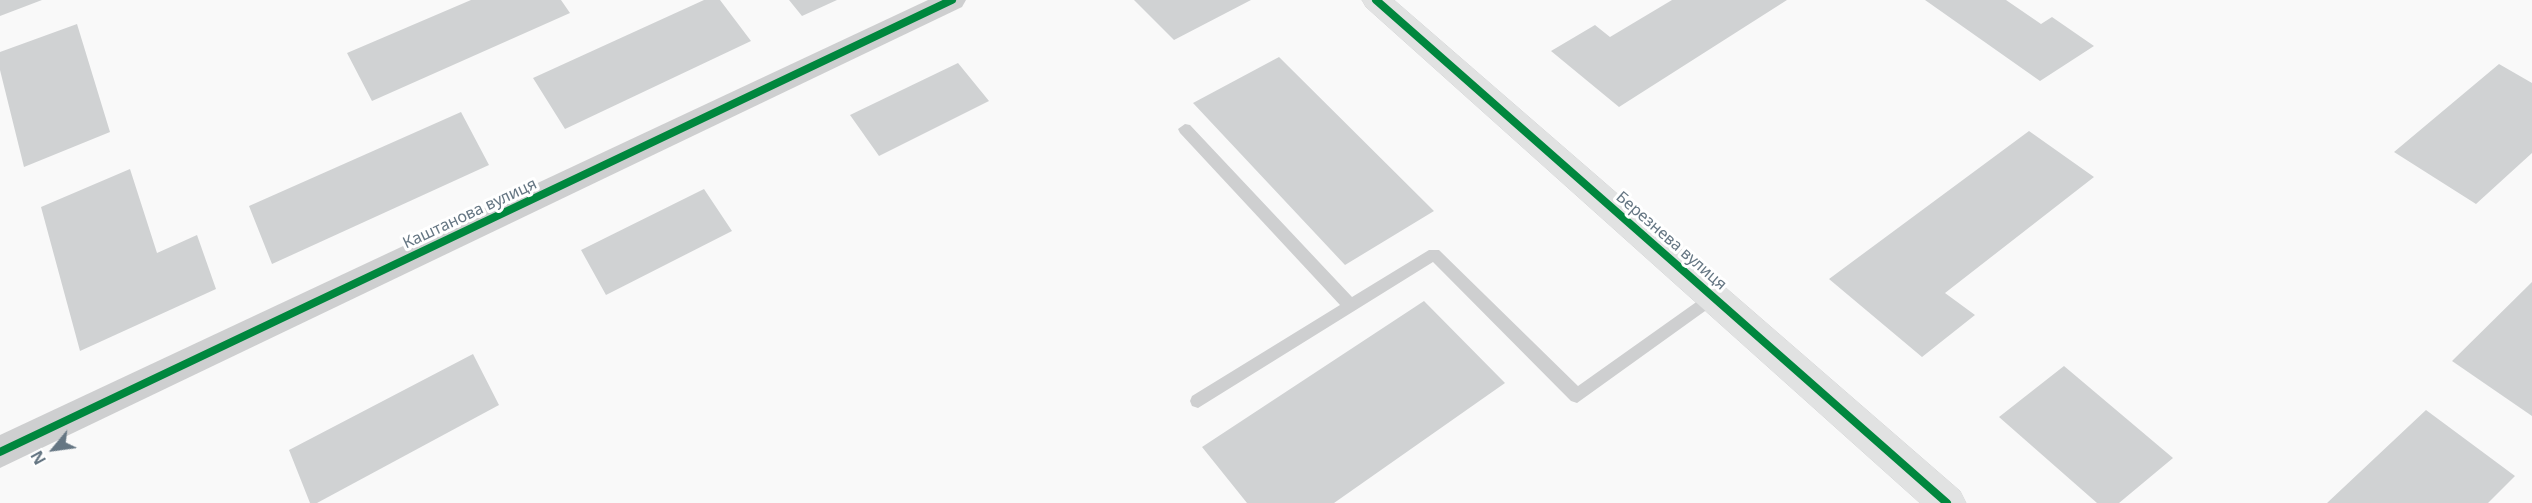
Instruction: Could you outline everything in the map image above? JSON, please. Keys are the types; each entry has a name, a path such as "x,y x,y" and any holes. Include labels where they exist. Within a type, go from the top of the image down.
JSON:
{"street":[{"name":"Каштанова вулиця","path":"0,452 952,0"},
{"name":"Березнева вулиця","path":"1376,0 1947,503"}],"lane":[{"path":"1185,129 1351,306"},
{"path":"1198,401 1434,254 1577,396 1714,297"}],"building":[{"path":"0,0 42,0 0,16"},
{"path":"471,0 561,0 570,13 372,101 347,53"},
{"path":"704,0 720,0 751,41 565,129 533,78"},
{"path":"789,0 837,0 802,16"},
{"path":"1134,0 1251,0 1174,40"},
{"path":"1672,0 1787,0 1619,107 1551,51 1595,25 1610,37"},
{"path":"1925,0 2006,0 2041,24 2052,17 2094,46 2040,81"},
{"path":"77,24 110,132 24,167 0,70 0,52"},
{"path":"1279,57 1434,211 1345,265 1193,103"},
{"path":"958,63 989,101 879,156 850,115"},
{"path":"2499,64 2532,83 2532,153 2476,204 2394,152"},
{"path":"461,112 489,165 272,264 249,206"},
{"path":"2029,131 2094,177 1945,293 1975,315 1922,357 1829,279"},
{"path":"130,169 157,253 197,235 216,289 80,351 41,207"},
{"path":"704,189 732,231 606,295 581,250"},
{"path":"2532,282 2532,416 2452,361"},
{"path":"1424,301 1505,383 1334,503 1247,503 1202,447"},
{"path":"473,354 499,405 317,503 310,503 289,450"},
{"path":"2064,366 2173,458 2119,503 2097,503 1999,417"},
{"path":"2426,410 2515,476 2488,503 2327,503"}],"cycle path":[{"path":"0,452 952,0"},
{"path":"1376,0 1947,503"}]}
